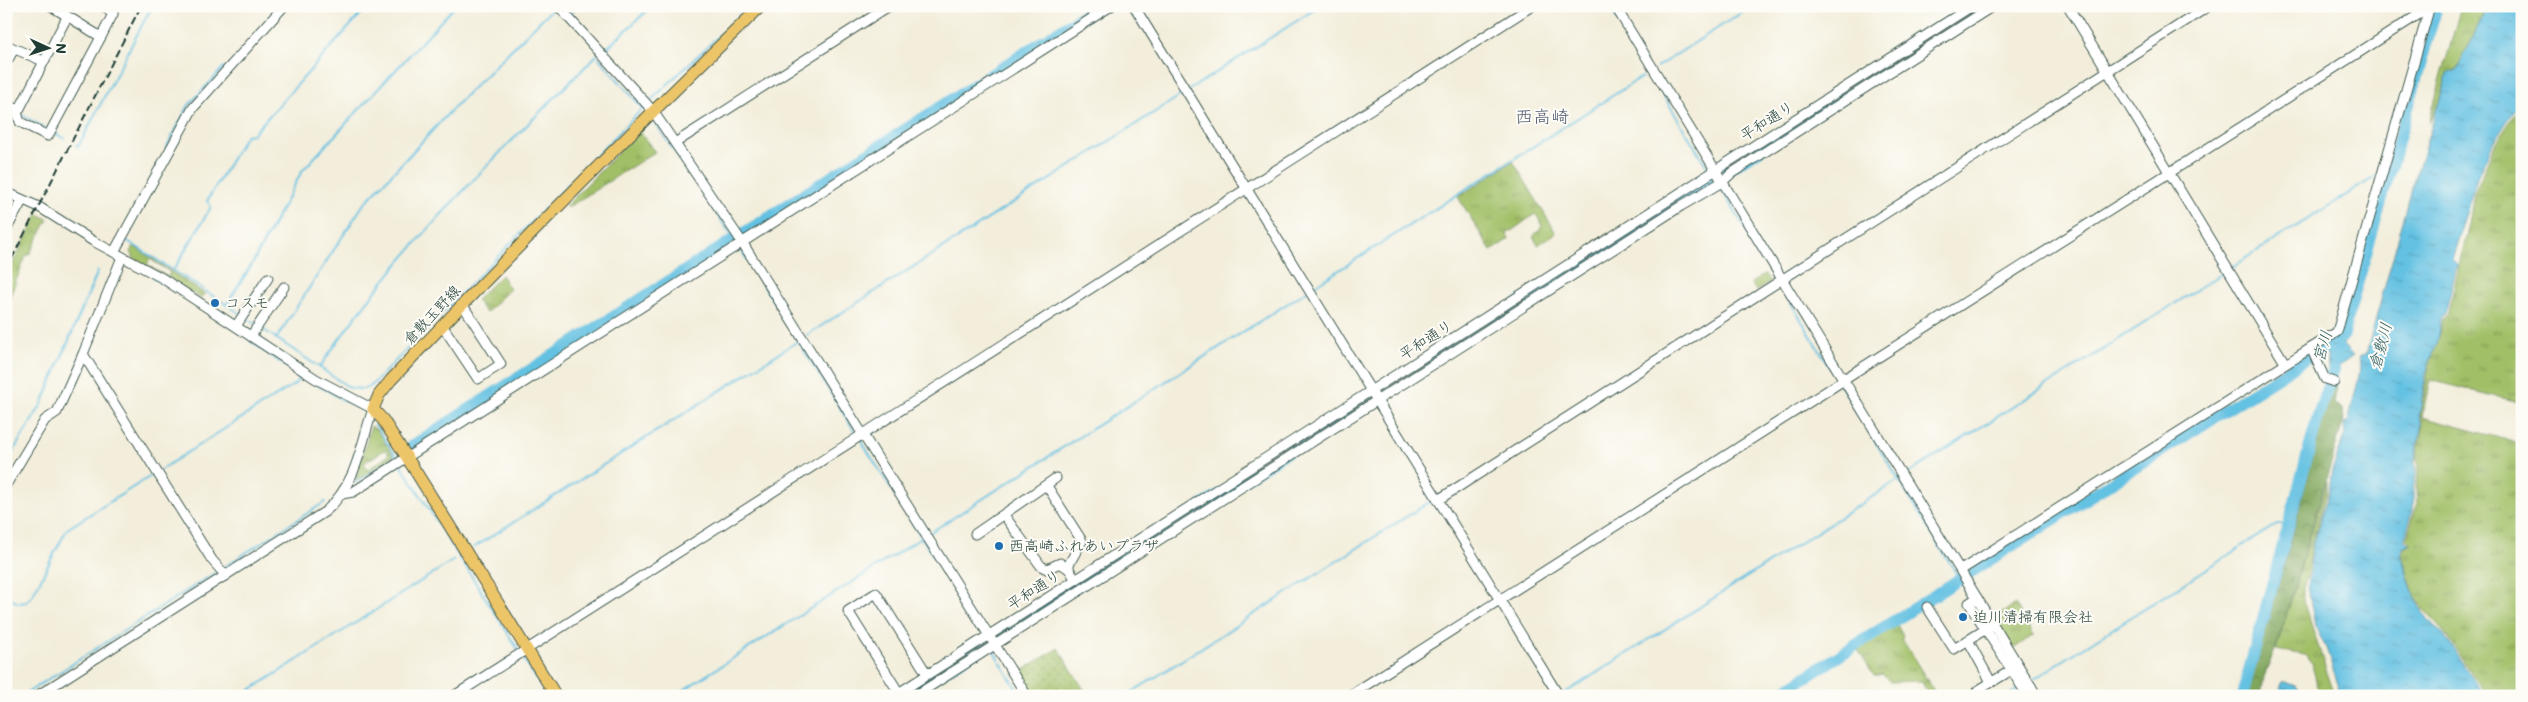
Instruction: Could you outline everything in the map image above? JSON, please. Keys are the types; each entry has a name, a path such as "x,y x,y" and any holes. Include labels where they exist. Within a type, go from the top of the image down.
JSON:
{"main road":[{"name":"倉敷玉野線","path":"373,409 385,387 649,106 761,6"},
{"path":"373,409 383,420 401,459 522,652 556,696"}],"street":[{"path":"51,6 64,12 101,37"},
{"path":"6,104 16,112 20,122 48,136 113,14 103,6"},
{"path":"114,252 193,108 284,6"},
{"path":"558,6 649,106 675,143 1027,696"},
{"path":"675,143 889,6"},
{"path":"342,494 353,492 739,241 1111,6"},
{"path":"1134,6 1558,695"},
{"path":"454,696 1248,191 1532,6"},
{"path":"1614,6 1779,282 1963,574 1974,600 2012,666 2028,688 2037,696"},
{"name":"平和通り","path":"896,694 927,674 992,642 1076,580 1375,396 1716,177 1972,6"},
{"path":"915,696 992,642 1375,396 1688,201 1716,177 1732,174 1993,6"},
{"path":"2068,6 2285,363"},
{"path":"1437,498 1779,282 2107,69 2209,6"},
{"path":"1348,696 1499,598 1842,382 2169,171 2430,7"},
{"path":"1963,574 2285,363 2313,351 2337,332 2430,7"},
{"path":"16,112 43,62 64,12"},
{"path":"6,64 10,47 43,62"},
{"path":"6,192 22,201 39,207 122,257 172,284 316,379 373,409 355,471 342,494 318,517 223,572 38,696"},
{"path":"6,230 22,201"},
{"path":"6,485 45,420 57,412 83,354 122,257"},
{"path":"236,326 268,278"},
{"path":"252,336 284,287"},
{"path":"260,290 276,300"},
{"path":"442,325 478,379 501,364 462,304"},
{"path":"2313,351 2325,379 2331,381"},
{"path":"83,354 212,560 223,572"},
{"path":"975,534 1056,478"},
{"path":"1047,486 1082,541 1074,551 1069,569"},
{"path":"1004,515 1041,566 1047,569 1060,563 1069,569 1076,580"},
{"path":"896,694 848,610 876,593 927,674"},
{"path":"1928,607 1954,649 1989,627"},
{"path":"1968,640 1991,682"},
{"path":"1977,691 2012,666"}],"green space":[{"path":"2461,6 2487,6 2461,62 2457,68 2448,73 2437,108 2429,122"},
{"path":"2522,104 2522,403 2430,380 2422,417 2522,444 2522,696 2487,696 2442,629 2415,598 2402,555 2404,548 2411,544 2406,539 2417,505 2416,487 2419,470 2416,460 2423,424 2420,416 2428,371 2443,319 2448,313 2469,224 2474,193 2495,144"},
{"path":"639,131 655,152 567,208 566,206"},
{"path":"1513,161 1556,233 1538,245 1533,237 1542,226 1540,219 1535,214 1507,234 1509,239 1491,251 1458,197"},
{"path":"38,214 48,219 29,255 26,256 6,306 6,276"},
{"path":"133,246 205,294 202,299 134,259 131,251","holes":["150,259 170,272 168,277 147,265"]},
{"path":"1765,274 1770,282 1756,291 1751,283"},
{"path":"501,275 510,289 486,313 476,300"},
{"path":"2333,386 2337,386 2334,403 2343,409 2344,419 2278,642 2264,677 2261,696 2249,696 2248,689 2291,541 2326,403"},
{"path":"371,426 379,432 394,456 355,481","holes":["386,449 389,455 367,470 364,463"]},
{"path":"2327,481 2327,492 2312,543 2307,577 2303,587 2303,601 2335,696 2320,696 2312,665 2305,655 2276,650"},
{"path":"2015,604 2034,635 2013,649 1994,619"},
{"path":"1896,623 1904,638 1902,639 1937,696 1928,696 1922,681 1890,682 1882,674 1874,676 1857,648"},
{"path":"1058,648 1088,696 1030,696 1017,674"}],"water":[{"name":"倉敷川","path":"2488,6 2522,6 2522,99 2493,143 2477,177 2452,260 2457,265 2446,311 2441,319 2436,345 2426,373 2419,417 2422,424 2414,463 2417,470 2413,489 2413,511 2404,540 2410,544 2402,548 2401,555 2415,599 2427,619 2442,632 2484,696 2342,696 2326,648 2315,626 2308,586 2313,543 2329,492 2332,470 2345,436 2344,423 2349,421 2360,369 2358,358 2366,354 2412,189 2448,73 2457,69"},
{"path":"2342,322 2350,324 2343,345 2353,356 2335,369 2334,379 2329,378 2327,355 2318,354 2314,349"},
{"path":"2285,682 2297,687 2302,696 2278,696 2282,683"}],"waterway":[{"path":"76,145 78,147 152,6"},
{"path":"173,271 211,207 207,201 246,135 253,134 368,6"},
{"path":"227,304 252,264 302,171 455,6"},
{"path":"571,14 577,6"},
{"path":"605,50 652,6"},
{"path":"648,103 750,6"},
{"path":"412,446 1098,6"},
{"path":"1189,90 1320,6"},
{"path":"1533,10 1539,6"},
{"path":"1609,6 1709,170"},
{"path":"1657,67 1752,6"},
{"path":"905,696 1984,6"},
{"name":"宮川","path":"2342,337 2437,6"},
{"path":"276,339 363,205 458,103 554,7"},
{"path":"320,367 350,324 416,243 486,166 597,55"},
{"path":"599,58 643,109"},
{"path":"166,148 189,105 224,67"},
{"path":"1311,288 1642,77"},
{"path":"807,335 1183,94"},
{"path":"261,328 350,388 363,389 371,386 645,106"},
{"path":"22,115 48,130"},
{"path":"656,124 736,242"},
{"path":"52,132 64,138"},
{"path":"2230,268 2378,175"},
{"path":"1720,187 1776,279"},
{"path":"126,240 241,314"},
{"path":"740,248 857,435"},
{"path":"6,463 42,404 98,271"},
{"path":"1906,475 2226,271"},
{"path":"153,278 166,286"},
{"path":"1780,285 1837,379"},
{"path":"931,532 1307,291"},
{"path":"244,317 255,324"},
{"path":"250,341 287,367 357,408"},
{"path":"473,548 798,341"},
{"path":"1776,696 2323,348"},
{"name":"宮川","path":"2242,696 2320,409 2334,369"},
{"path":"160,470 295,384 301,376"},
{"path":"1841,386 1972,599"},
{"path":"870,435 904,413"},
{"path":"375,425 396,456"},
{"path":"860,439 973,619"},
{"path":"355,483 398,456"},
{"path":"401,465 519,651"},
{"path":"6,596 18,603 26,602 32,596 67,529 154,474"},
{"path":"1562,695 1900,479"},
{"path":"6,493 12,483"},
{"path":"1126,696 1434,499"},
{"path":"224,567 325,502"},
{"path":"2034,679 2277,524 2289,524"},
{"path":"674,696 921,538"},
{"path":"241,696 454,560"},
{"path":"22,696 218,571"},
{"path":"993,650 1021,696"},
{"path":"521,655 547,696"},
{"path":"1789,687 1795,696"},
{"path":"2008,696 2019,689"},
{"path":"2028,691 2031,696"}],"railway":[{"path":"6,270 141,6"}],"place":[{"name":"コスモ","path":"215,303"},
{"name":"西高崎ふれあいプラザ","path":"999,546"},
{"name":"迫川清掃有限会社","path":"1963,617"}],"district":[{"name":"西高崎","path":"1542,117"}]}
